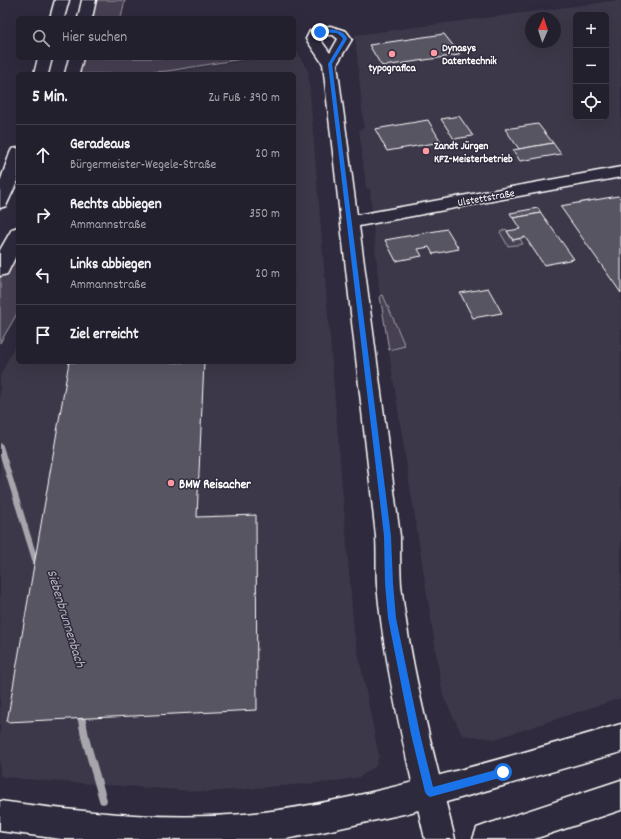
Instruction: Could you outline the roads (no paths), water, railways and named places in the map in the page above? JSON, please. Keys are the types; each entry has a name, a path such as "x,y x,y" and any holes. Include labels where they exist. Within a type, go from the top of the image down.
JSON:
{"main road":[{"path":"58,16 62,0"},
{"path":"85,16 89,0"},
{"path":"42,72 44,60"},
{"path":"72,72 76,60"},
{"path":"0,202 12,174 16,160"},
{"path":"0,269 16,237"},
{"path":"0,816 66,826 140,832 212,831 278,825 376,807 621,738"},
{"path":"488,839 621,795"}],"street":[{"path":"330,64 388,536 389,583 392,618 414,726 440,839"},
{"name":"Ulstettstraße","path":"350,222 621,172"}],"waterway":[{"name":"Siebenbrunnenbach","path":"0,446 37,566"},
{"name":"Siebenbrunnenbach","path":"80,711 86,741 103,800"}],"place":[{"name":"Dynasys Datentechnik","path":"434,53"},
{"name":"typografica","path":"392,54"},
{"name":"Zandt Jürgen KFZ-Meisterbetrieb","path":"426,151"},
{"name":"BMW Reisacher","path":"171,483"}]}
